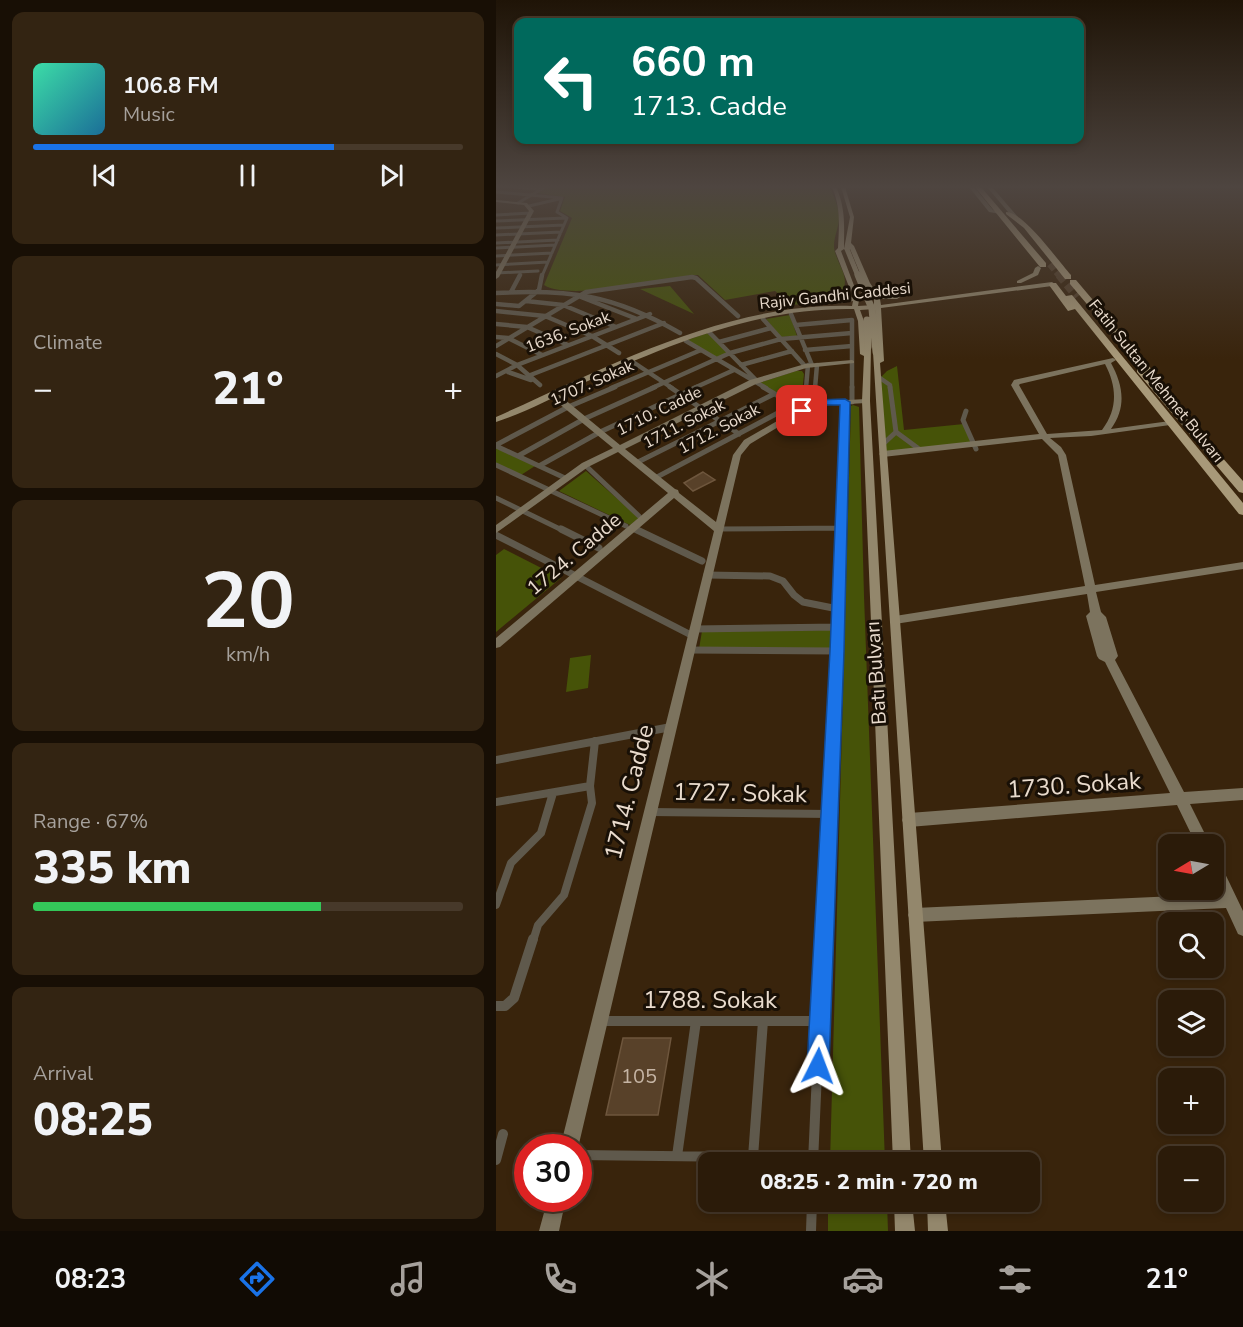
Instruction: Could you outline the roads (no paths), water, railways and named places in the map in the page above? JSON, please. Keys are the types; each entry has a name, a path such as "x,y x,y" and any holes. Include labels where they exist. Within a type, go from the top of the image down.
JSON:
{"highway":[{"path":"1025,244 1047,272 1072,296 1110,361 1152,399"},
{"path":"1025,244 1047,272 1070,280"},
{"path":"1031,244 1047,272 1070,280"},
{"path":"1070,280 1072,296"},
{"name":"Fatih Sultan Mehmet Bulvarı","path":"1072,296 1165,398 1243,489"},
{"name":"Fatih Sultan Mehmet Bulvarı","path":"1072,296 1170,423 1243,511"}],"main road":[{"name":"Batı Bulvarı","path":"844,244 866,310 868,347 866,401 902,1152"},
{"name":"Batı Bulvarı","path":"845,244 844,248 872,309 879,381 886,409 883,453 932,1152"},
{"path":"867,376 863,372 860,316 854,302 856,298 838,251 851,246 878,302 882,354 879,381"},
{"path":"1021,285 1036,274 1047,272"},
{"name":"Rajiv Gandhi Caddesi","path":"496,420 594,375 707,330 761,316 825,308 857,307 878,302 1021,285 1047,272"},
{"path":"831,303 844,295 850,284"},
{"path":"1021,285 1072,296"},
{"path":"871,288 908,299"},
{"name":"Rajiv Gandhi Caddesi","path":"496,412 544,389 680,333 738,316 856,298 878,302"},
{"path":"879,317 908,299"},
{"path":"825,308 860,316"},
{"path":"904,1212 905,1231"},
{"path":"937,1212 938,1231"}],"street":[{"path":"496,304 518,306 539,290 541,278 555,245 509,244"},
{"path":"496,248 519,244"},
{"path":"497,274 514,245"},
{"path":"496,256 552,253"},
{"path":"496,265 548,262"},
{"path":"497,274 538,271"},
{"path":"511,292 521,272"},
{"path":"496,346 580,295 694,277 738,316"},
{"path":"496,293 539,290 605,297 650,314 680,333"},
{"path":"580,295 637,319"},
{"path":"526,301 563,305 616,327"},
{"path":"496,311 545,316 592,336 619,353"},
{"name":"1636. Sokak","path":"496,376 517,365 650,314"},
{"path":"791,314 810,365 813,404"},
{"path":"763,319 792,351 810,365"},
{"path":"796,325 852,321 852,362 841,528 813,1152"},
{"path":"528,376 664,323"},
{"path":"496,324 527,327 568,345"},
{"path":"719,342 772,328"},
{"path":"709,332 755,381"},
{"path":"518,456 584,419 730,353 781,339 852,333"},
{"path":"496,337 508,338 542,355"},
{"path":"686,341 803,410"},
{"path":"805,350 852,346"},
{"name":"1707. Sokak","path":"496,446 568,407 700,350"},
{"path":"741,365 792,351"},
{"path":"496,354 517,365 540,386"},
{"path":"1105,432 1115,420 1120,405 1118,388 1110,361 1016,382 1021,385 1062,455 1096,614 1091,616 1103,656 1109,659 1198,834"},
{"path":"633,362 739,434"},
{"name":"1710. Cadde","path":"496,530 585,465 755,381 810,365 852,362"},
{"path":"810,365 803,410 806,417 817,422"},
{"path":"496,368 533,381"},
{"path":"539,466 600,432 734,370"},
{"path":"879,381 890,385 886,409 895,432 917,445 919,449"},
{"name":"1711. Sokak","path":"638,462 774,394"},
{"path":"555,396 718,529 841,528"},
{"path":"803,410 813,404 866,401"},
{"name":"1712. Sokak","path":"657,477 793,405"},
{"name":"1714. Cadde","path":"573,1134 718,529 740,449 749,440 803,410"},
{"path":"966,411 963,420 974,446"},
{"path":"883,453 1053,439 1170,423"},
{"path":"883,453 895,432"},
{"path":"496,446 565,478"},
{"path":"883,453 974,446"},
{"path":"496,465 702,561"},
{"path":"585,465 639,516"},
{"name":"1724. Cadde","path":"496,644 629,527 675,492"},
{"path":"496,498 599,548"},
{"path":"496,535 693,633 838,627"},
{"path":"895,620 1243,565"},
{"path":"707,575 753,575 778,578 788,585 794,595 815,606 838,609"},
{"path":"689,650 837,651"},
{"path":"496,760 671,727"},
{"path":"496,1006 505,1006 514,998 538,925 564,895 592,803 590,786 595,741"},
{"path":"496,802 590,786"},
{"path":"496,905 511,863 540,836 553,793"},
{"name":"1730. Sokak","path":"908,820 1243,794"},
{"name":"1727. Sokak","path":"650,812 830,814"},
{"path":"1224,887 1243,929"},
{"path":"915,915 1231,901"},
{"path":"677,1156 696,1021"},
{"path":"752,1152 763,1021"},
{"name":"1788. Sokak","path":"600,1022 820,1021"},
{"path":"496,1160 503,1134"},
{"path":"592,1155 698,1156"},
{"path":"549,1231 554,1212"},
{"path":"811,1231 812,1212"}],"tunnel":[{"path":"1050,264 1060,276"},
{"path":"1059,275 1077,297"}]}
